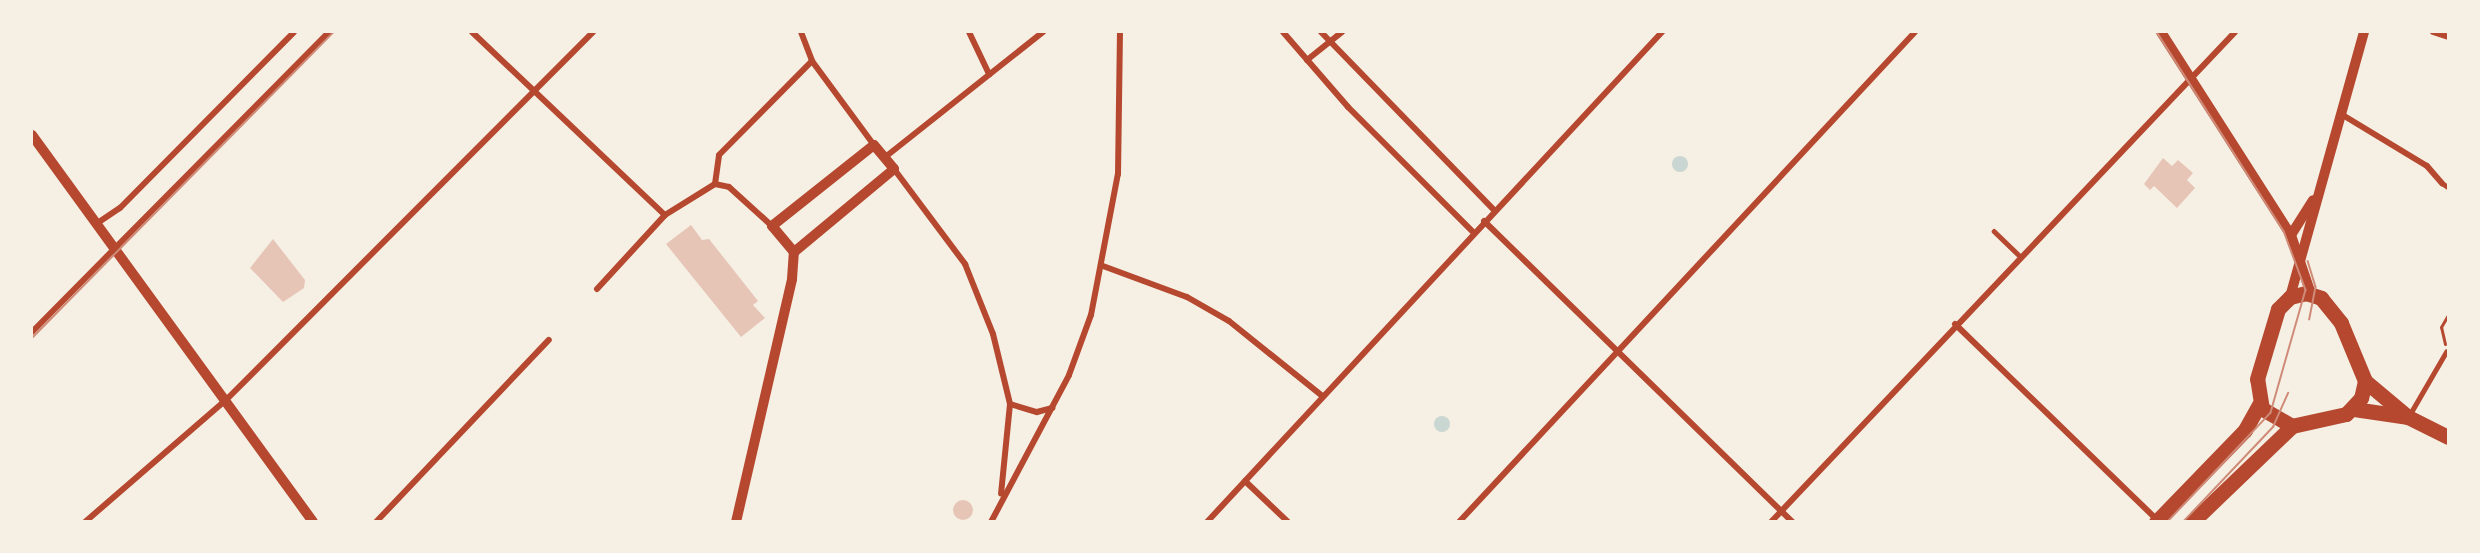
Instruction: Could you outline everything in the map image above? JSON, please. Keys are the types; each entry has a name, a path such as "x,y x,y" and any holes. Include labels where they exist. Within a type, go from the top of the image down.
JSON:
{"main road":[{"path":"2157,521 2245,430 2259,405 2257,380 2264,347 2278,309 2290,297 2311,294 2328,305 2354,343 2365,381 2408,417 2448,436"},
{"path":"2354,409 2365,381"},
{"path":"2259,405 2273,419 2292,426 2322,424 2354,409 2408,417"},
{"path":"2192,522 2268,445 2292,426"}],"street":[{"path":"99,222 120,208 294,32"},
{"path":"32,332 329,32"},
{"path":"472,32 665,215"},
{"path":"85,522 226,400 593,32"},
{"path":"801,32 812,61 965,264 993,334 1010,404 1001,496"},
{"path":"969,32 989,74"},
{"path":"885,158 1042,32"},
{"path":"991,522 1001,496 1052,408 1082,343 1103,266 1118,174 1120,32"},
{"path":"1283,32 1307,60 1473,232"},
{"path":"1321,32 1494,210"},
{"path":"1307,60 1342,32"},
{"path":"1207,522 1473,232 1662,32"},
{"path":"1459,522 1915,32"},
{"path":"2161,32 2291,235 2301,254 2311,294"},
{"path":"1771,522 1955,324 2190,76 2235,32"},
{"path":"2290,297 2313,201 2364,32"},
{"path":"2433,32 2448,37"},
{"path":"715,184 719,155 812,61"},
{"path":"2340,113 2427,166 2445,185"},
{"path":"32,135 118,247 313,522"},
{"path":"772,226 874,145"},
{"path":"736,522 794,252 894,170"},
{"path":"597,289 665,215 715,184 729,187 772,226 794,252"},
{"path":"2291,235 2313,201"},
{"path":"1484,221 1792,522"},
{"path":"1103,266 1187,297 1229,321 1322,395"},
{"path":"1955,324 2157,521"},
{"path":"376,522 549,340"},
{"path":"1010,404 1037,412 1052,408"},
{"path":"1245,481 1288,522"}],"lane":[{"path":"1994,231 2020,256"},
{"path":"2408,417 2446,352"}],"path":[{"path":"2446,352 2440,327 2448,315"}],"shaded area":[{"path":"1680,156 1688,164 1680,172 1672,164"},
{"path":"1442,416 1450,424 1442,432 1434,424"}],"building":[{"path":"2163,158 2172,166 2178,160 2193,173 2187,180 2195,188 2177,208 2154,186 2150,190 2144,184"},
{"path":"691,225 702,240 709,239 758,301 753,305 765,318 741,337 666,244"},
{"path":"273,239 305,280 304,288 283,302 250,268"},
{"path":"963,500 970,503 973,510 970,517 963,520 956,517 953,510 956,503"}],"tram line":[{"path":"32,338 334,32"},
{"path":"2157,32 2284,231 2306,290 2271,413 2168,522"},
{"path":"2308,261 2316,287 2310,319"},
{"path":"2183,522 2273,427 2288,393"}]}
